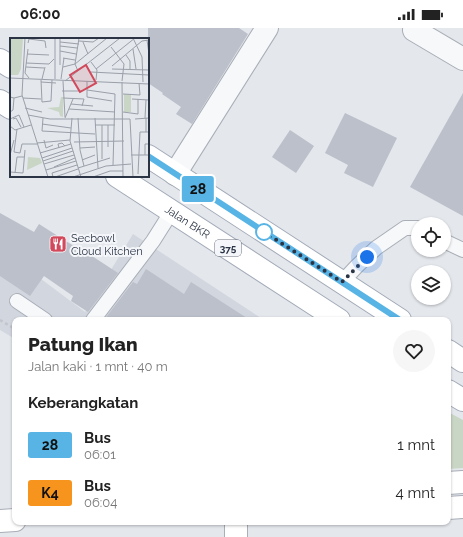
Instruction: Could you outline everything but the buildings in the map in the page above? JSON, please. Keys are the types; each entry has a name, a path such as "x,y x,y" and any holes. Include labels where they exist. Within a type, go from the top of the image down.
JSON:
{"main road":[{"path":"0,60 10,66"},
{"path":"0,101 10,107"},
{"path":"149,157 395,317"},
{"name":"Jalan BKR","path":"119,177 334,317"},
{"path":"451,353 463,361"},
{"path":"451,393 463,400"},
{"path":"451,483 463,482"},
{"path":"451,508 463,507"},
{"path":"0,521 12,520"},
{"path":"236,525 236,537"}],"street":[{"path":"175,174 266,28"},
{"path":"414,30 463,59"}],"lane":[{"path":"95,317 153,241 172,211"},
{"path":"342,282 376,248 405,228 411,228"},
{"path":"451,244 463,250"},
{"path":"16,301 40,317"}],"path":[{"path":"0,320 12,327"}],"shaded area":[{"path":"133,234 259,317 12,317 12,337 0,330 0,248 85,312"}],"green space":[{"path":"451,414 463,420 463,468 451,469"}],"bus line":[{"name":"28","path":"149,157 395,317"}],"place":[{"name":"Secbowl Cloud Kitchen","path":"58,244"}],"route":[{"path":"264,232 342,282 367,257"}]}
